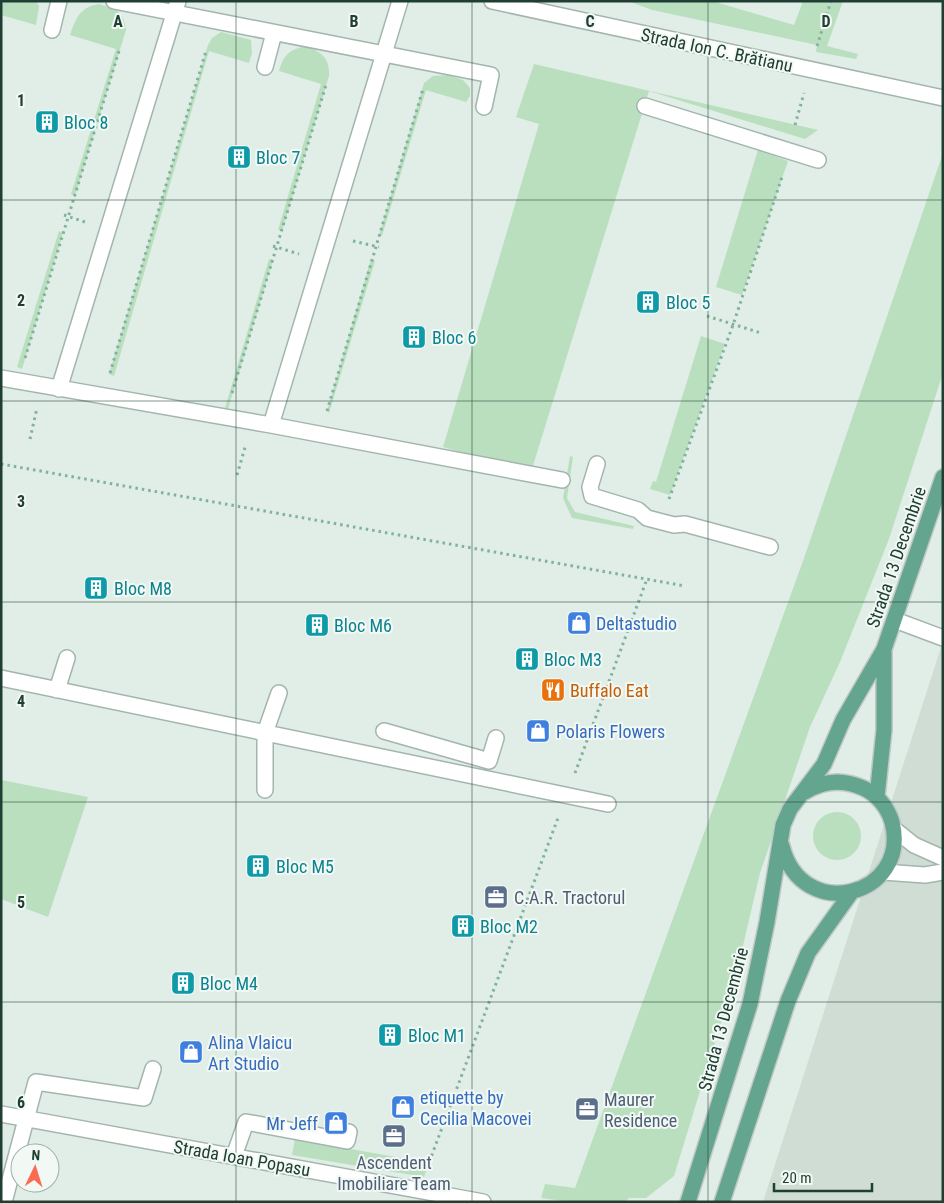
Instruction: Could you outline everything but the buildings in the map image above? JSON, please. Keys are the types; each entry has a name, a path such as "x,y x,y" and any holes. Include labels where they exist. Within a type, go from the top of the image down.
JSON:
{"main road":[{"name":"Strada 13 Decembrie","path":"688,1202 750,1004 782,842 783,825 790,808 824,764 843,720 884,649 943,478"},
{"name":"Strada 13 Decembrie","path":"877,797 884,730 884,649"},
{"name":"Strada 13 Decembrie","path":"782,842 786,860 794,873 806,884 820,891 835,894 851,893 869,885 883,872 892,851 894,829 891,817 877,797 861,787 842,782 816,785 801,795"},
{"name":"Strada 13 Decembrie","path":"722,1202 788,1001 808,953 851,893"}],"street":[{"path":"52,30 59,1"},
{"path":"114,1 176,7 274,33 491,75 484,107"},
{"path":"271,425 400,1"},
{"name":"Strada Ion C. Brătianu","path":"492,1 943,98"},
{"path":"59,389 176,7"},
{"path":"265,68 274,33"},
{"path":"645,106 818,160"},
{"path":"1,378 271,425 562,480"},
{"path":"597,464 590,487 592,496 638,510 647,518 674,525 691,526 770,547"},
{"path":"638,510 650,507 676,516 691,526"},
{"path":"895,620 943,638"},
{"path":"56,690 67,658"},
{"path":"1,678 608,804"},
{"path":"265,790 265,733 279,693"},
{"path":"384,731 489,761 496,738"},
{"path":"894,829 914,845 943,858"},
{"path":"883,872 925,875 943,872"},
{"path":"4,1202 24,1118 36,1082 144,1098 153,1069"},
{"name":"Strada Ioan Popasu","path":"1,1114 484,1202"},
{"path":"234,1156 246,1122 347,1141 349,1132"}],"path":[{"path":"818,45 831,1"},
{"path":"24,362 119,51"},
{"path":"114,376 110,374 206,51"},
{"path":"230,401 326,85"},
{"path":"330,413 327,411 423,89"},
{"path":"664,512 733,325 785,170"},
{"path":"707,316 761,333"},
{"path":"30,439 43,386"},
{"path":"237,474 253,422"},
{"path":"1,464 685,586"},
{"path":"419,1190 646,579"}],"shaded area":[{"path":"943,641 943,1202 763,1202 890,806"}],"green space":[{"path":"1,1 36,1 39,6 36,25 1,15"},
{"path":"628,1 712,1 794,25 803,1 843,1 827,46 858,54 856,59 816,52 817,45 652,10"},
{"path":"99,4 118,11 123,18 126,30 75,196 71,194 116,49 70,35 74,23 80,14 87,8"},
{"path":"221,32 251,40 252,53 249,63 209,51 114,376 109,374 208,45 212,38"},
{"path":"307,46 324,57 328,65 329,76 282,231 278,230 321,84 279,71 288,53"},
{"path":"534,64 818,130 805,139 649,91 531,472 443,447 539,124 516,117"},
{"path":"448,75 463,80 470,88 470,96 466,102 426,90 382,236 379,235 424,83 433,76"},
{"path":"758,150 788,161 742,295 716,287"},
{"path":"942,156 943,373 889,539 840,662 810,727 760,873 738,967 674,1176 646,1198 629,1198 625,1202 571,1202 541,1198 545,1184 575,1188 803,561"},
{"path":"59,231 63,233 22,369 17,367"},
{"path":"269,259 273,260 228,409 225,408"},
{"path":"371,259 375,261 329,413 327,411"},
{"path":"701,336 725,344 670,495 650,489 653,481 656,482"},
{"path":"570,456 573,457 567,498 575,512 634,526 633,529 572,518 563,498"},
{"path":"1,780 88,797 48,917 1,899"},
{"path":"832,812 842,812 854,819 861,831 861,841 854,853 842,860 832,860 824,856 817,849 813,841 813,831 817,823 824,816"},
{"path":"295,1139 429,1163 424,1177 292,1155"}],"place":[{"name":"Bloc 8","path":"47,122"},
{"name":"Bloc 7","path":"239,157"},
{"name":"Bloc 5","path":"648,302"},
{"name":"Bloc 6","path":"414,337"},
{"name":"Bloc M8","path":"96,588"},
{"name":"Deltastudio","path":"579,623"},
{"name":"Bloc M6","path":"317,625"},
{"name":"Bloc M3","path":"527,659"},
{"name":"Buffalo Eat","path":"553,690"},
{"name":"Polaris Flowers","path":"538,731"},
{"name":"Bloc M5","path":"258,866"},
{"name":"C.A.R. Tractorul","path":"496,897"},
{"name":"Bloc M2","path":"463,926"},
{"name":"Bloc M4","path":"183,983"},
{"name":"Bloc M1","path":"390,1035"},
{"name":"Alina Vlaicu Art Studio","path":"191,1052"},
{"name":"etiquette by Cecilia Macovei","path":"403,1107"},
{"name":"Maurer Residence","path":"587,1109"},
{"name":"Mr Jeff","path":"336,1123"},
{"name":"Ascendent Imobiliare Team","path":"394,1136"}]}
